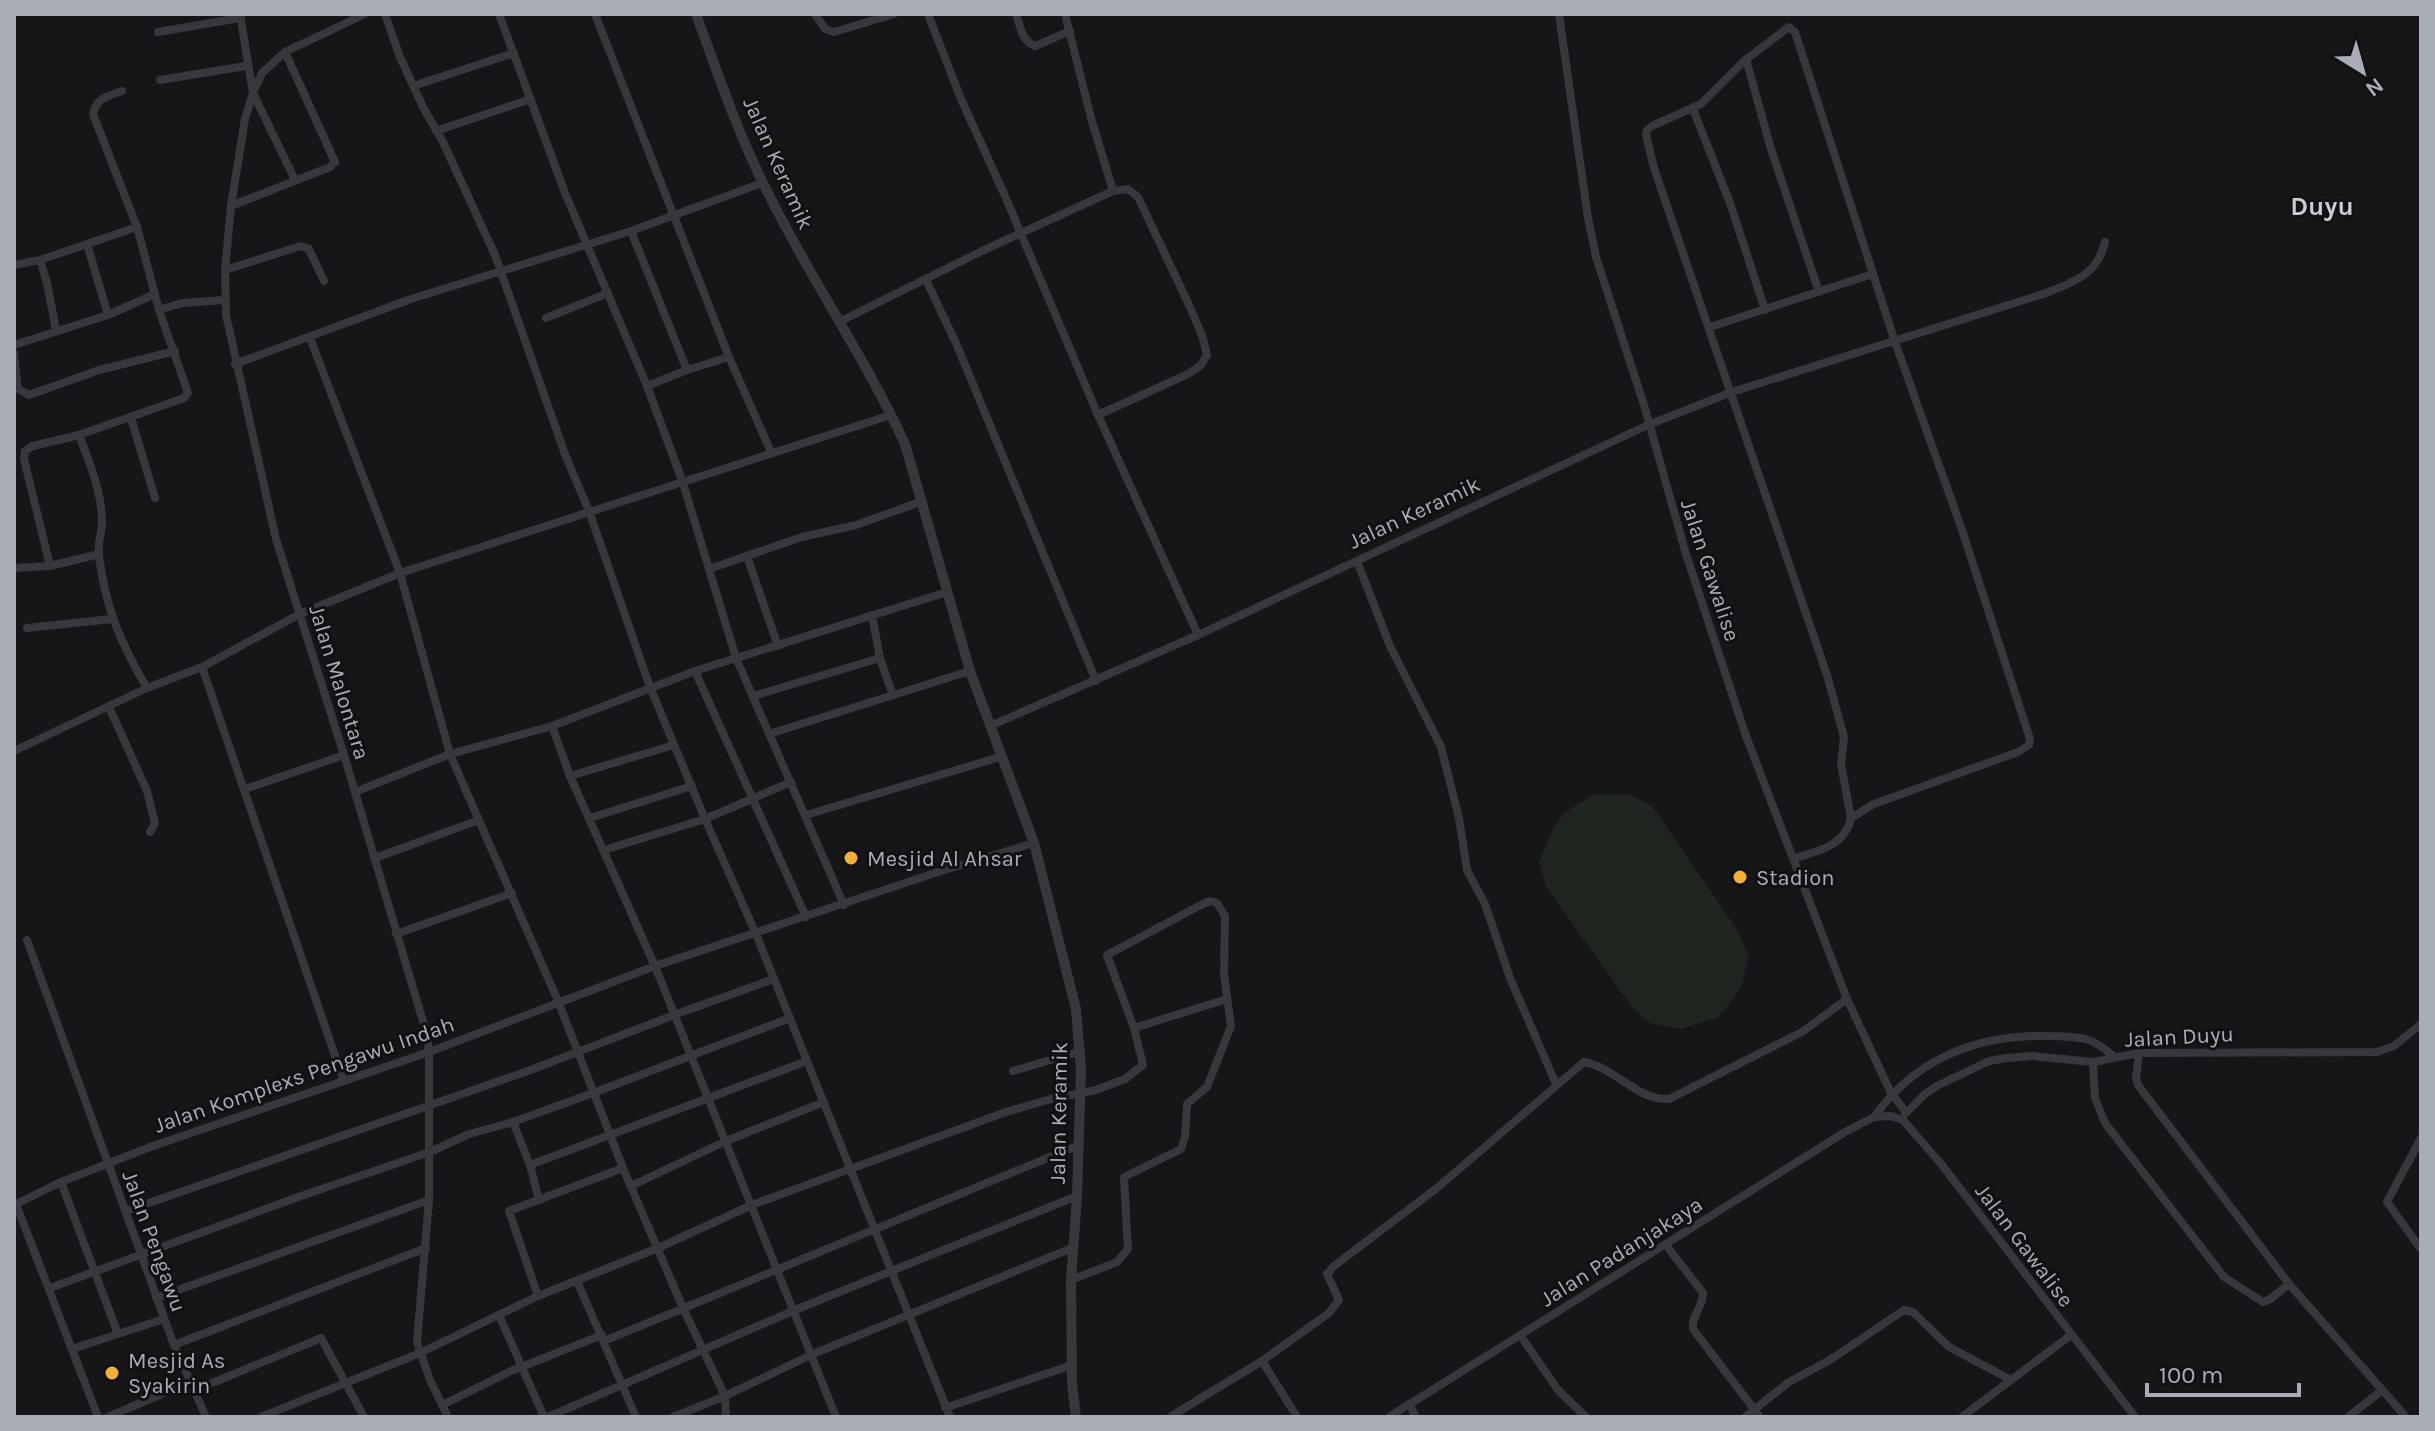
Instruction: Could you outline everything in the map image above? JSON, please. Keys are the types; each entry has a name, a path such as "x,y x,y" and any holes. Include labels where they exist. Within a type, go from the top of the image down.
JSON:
{"street":[{"name":"Jalan Malontara","path":"365,14 285,52 262,73 245,119 231,206 225,300 235,364 266,503 423,1019 429,1052 430,1152 426,1248 417,1331 420,1353 448,1417"},
{"path":"385,14 413,86 501,271 650,687 756,934 950,1417"},
{"path":"499,14 565,193 647,386 682,480 736,658 844,905"},
{"path":"595,14 729,357 771,452"},
{"name":"Jalan Keramik","path":"696,14 762,183 891,415 912,462 970,671 1034,843 1072,993 1081,1051 1071,1280 1076,1417"},
{"path":"815,14 825,29 834,32 894,14"},
{"path":"928,14 961,99 1098,415 1198,635"},
{"path":"1016,14 1025,40 1030,45 1035,46 1070,31"},
{"path":"1065,14 1113,191"},
{"name":"Jalan Gawalise","path":"1559,14 1596,257 1644,405 1686,554 1746,736 1847,999 1904,1116 2135,1417"},
{"path":"158,32 240,16 246,66 253,93 295,180"},
{"path":"1795,858 1834,844 1846,831 1851,818 1841,764 1842,727 1651,158 1646,135 1652,126 1701,104 1746,59 1785,28 1795,32 2030,743 2018,752 1874,804 1851,818"},
{"path":"231,206 330,167 335,162 285,52"},
{"path":"413,86 514,53"},
{"path":"1746,59 1771,149 1819,292"},
{"path":"160,80 246,66"},
{"path":"50,566 24,459 25,451 131,418 187,395 188,389 159,310 137,227 93,114 95,105 101,99 122,91"},
{"path":"436,131 531,99"},
{"path":"1693,109 1730,203 1765,310"},
{"path":"235,364 371,313 631,231 762,183"},
{"path":"839,322 1113,191 1128,189 1138,197 1202,335 1207,355 1201,365 1188,374 1098,415"},
{"path":"14,265 40,260 137,227"},
{"path":"631,231 687,370"},
{"name":"Jalan Keramik","path":"990,726 1198,635 1648,425 1732,392 1895,342 2078,280 2097,264 2105,242"},
{"path":"87,244 108,315"},
{"path":"225,270 301,246 309,249 324,281"},
{"path":"40,260 56,330"},
{"path":"1710,327 1873,274"},
{"path":"926,280 956,343 1096,681"},
{"path":"546,318 608,293"},
{"path":"14,345 108,315 155,294"},
{"path":"159,310 182,303 225,300"},
{"path":"310,338 400,573 450,754 558,1001 623,1168 683,1308 725,1396 726,1417"},
{"path":"14,353 18,389 29,395 99,370 175,351"},
{"path":"647,386 729,357"},
{"path":"14,751 147,688 202,667 300,614 400,573 891,415"},
{"path":"131,418 155,498"},
{"path":"79,435 93,471 103,521 98,536 99,554 112,619 147,688"},
{"path":"709,569 814,534 856,525 923,501"},
{"path":"14,568 50,566 99,554"},
{"path":"747,556 778,646"},
{"path":"1357,561 1390,646 1441,747 1459,818 1467,870 1485,904 1510,978 1556,1084"},
{"path":"355,792 450,754 552,726 695,671 947,592"},
{"path":"872,615 880,658 892,693"},
{"path":"27,628 112,619"},
{"path":"753,696 880,658"},
{"path":"202,667 343,1079"},
{"path":"695,671 806,917"},
{"path":"769,734 970,671"},
{"path":"109,707 147,791 155,823 150,832"},
{"path":"552,726 570,776 655,966 836,1417"},
{"path":"570,776 674,745"},
{"path":"245,789 344,755"},
{"path":"806,815 1000,757"},
{"path":"604,850 705,819 791,782"},
{"path":"590,818 692,786"},
{"path":"375,858 479,820"},
{"name":"Jalan Komplexs Pengawu Indah","path":"98,1417 16,1201 150,1147 429,1052 655,966 1034,843"},
{"path":"396,934 512,893"},
{"path":"261,1417 420,1353 538,1296 849,1167 1006,1112 1125,1079 1143,1065 1134,1028 1107,955 1210,901 1221,905 1225,916 1224,974 1231,1019 1230,1033 1207,1087 1187,1104 1183,1145 1123,1179 1128,1249 1117,1262 1071,1280"},
{"name":"Jalan Pengawu","path":"27,940 156,1298 206,1417"},
{"path":"126,1211 528,1071 774,979"},
{"path":"1134,1028 1227,999"},
{"path":"1170,1417 1262,1361 1336,1307 1339,1298 1327,1274 1334,1266 1437,1188 1556,1084 1587,1062 1601,1066 1653,1097 1669,1099 1789,1039 1847,999"},
{"path":"50,1288 430,1152 469,1134 513,1122 593,1093 790,1018"},
{"name":"Jalan Duyu","path":"1904,1116 1931,1089 1995,1060 2032,1056 2093,1062 2139,1053 2377,1052 2394,1046 2421,1024"},
{"path":"1874,1117 1891,1093 1915,1074 1956,1051 1996,1037 2067,1036 2091,1040 2115,1057"},
{"path":"1013,1071 1081,1051"},
{"path":"2139,1053 2138,1085 2289,1284 2406,1417"},
{"path":"530,1165 807,1061"},
{"path":"2093,1062 2095,1098 2105,1123 2224,1277 2263,1302 2289,1284"},
{"path":"631,1186 726,1141 824,1102"},
{"path":"1874,1117 1904,1116"},
{"name":"Jalan Padanjakaya","path":"1389,1417 1837,1137 1874,1117"},
{"path":"513,1122 530,1165 539,1200"},
{"path":"2421,1138 2387,1202 2421,1249"},
{"path":"442,1405 522,1368 683,1308 1079,1145"},
{"path":"538,1296 509,1211 623,1168"},
{"path":"61,1182 97,1271 118,1334"},
{"path":"499,1315 546,1417 795,1310 1077,1196"},
{"path":"156,1298 429,1200"},
{"path":"1666,1245 1703,1293 1693,1329 1757,1414"},
{"path":"174,1345 426,1248"},
{"path":"673,1417 813,1354 1072,1248"},
{"path":"577,1281 636,1417"},
{"path":"1745,1417 1757,1414 1789,1382 1837,1356 1904,1310 1913,1312 1949,1347 2011,1380"},
{"path":"72,1349 164,1319"},
{"path":"1520,1335 1558,1390 1586,1417"},
{"path":"1962,1417 2071,1335"},
{"path":"108,1417 321,1338 364,1417"},
{"path":"1262,1361 1297,1417"},
{"path":"945,1408 1072,1365"},
{"path":"2348,1417 2381,1391"},
{"path":"1409,1404 1416,1417"},
{"path":"282,1407 287,1417"}],"shaded area":[{"path":"1595,794 1630,795 1652,806 1736,928 1749,956 1741,988 1719,1017 1681,1029 1650,1023 1632,1007 1546,887 1539,861 1554,827 1565,812"}],"place":[{"name":"Mesjid Al Ahsar","path":"851,858"},
{"name":"Stadion","path":"1740,877"},
{"name":"Mesjid As Syakirin","path":"112,1373"}],"district":[{"name":"Duyu","path":"2322,206"}]}
